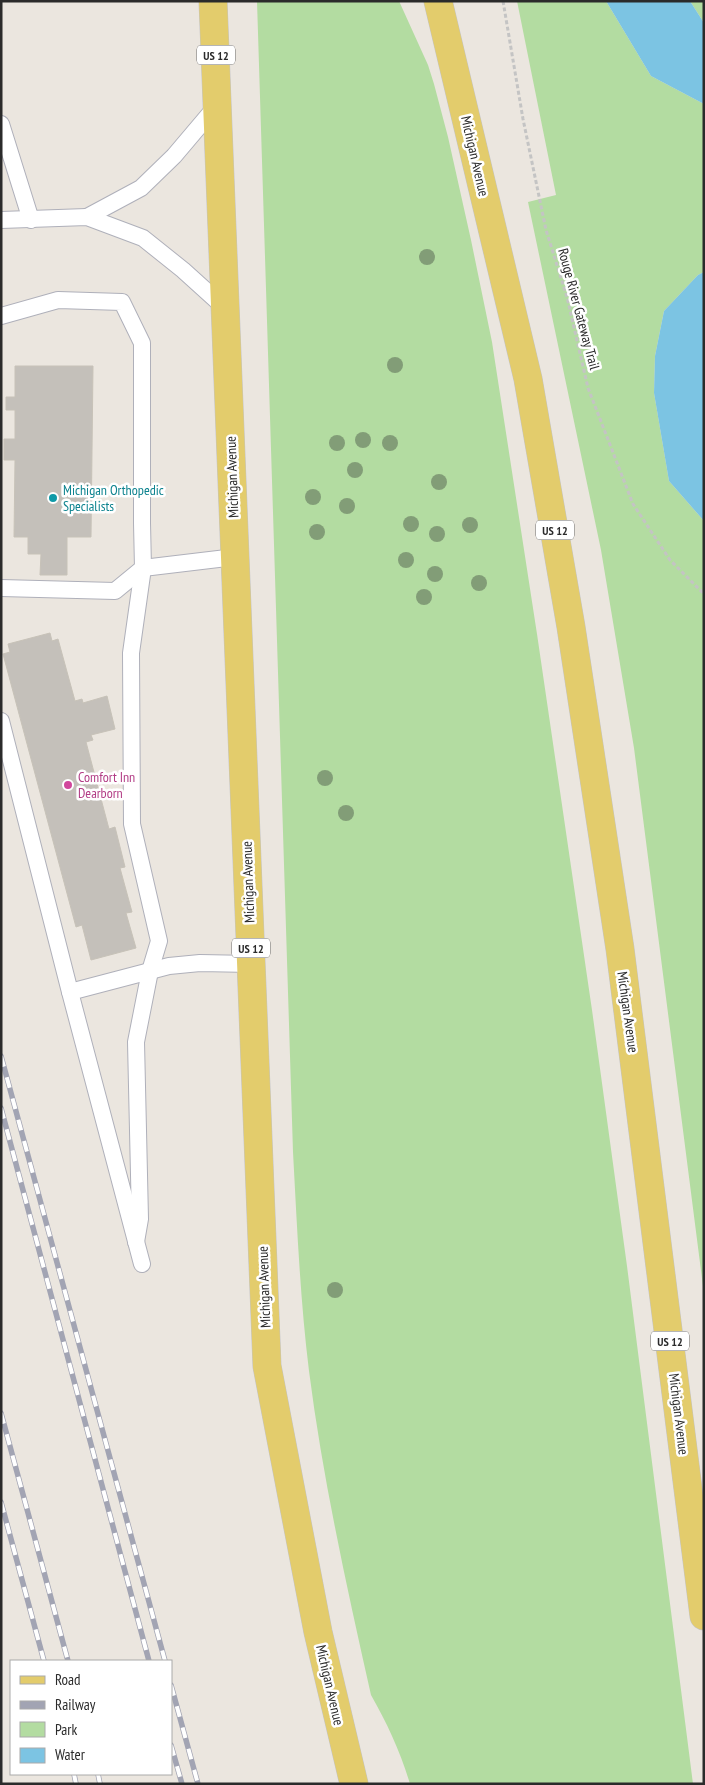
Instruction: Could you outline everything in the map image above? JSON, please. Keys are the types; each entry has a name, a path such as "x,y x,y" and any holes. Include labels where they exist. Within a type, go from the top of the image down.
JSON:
{"main road":[{"name":"Michigan Avenue","path":"213,1 267,1366 318,1632 354,1784"},
{"name":"Michigan Avenue","path":"438,1 528,379 571,627 627,998 704,1616"}],"lane":[{"path":"87,217 141,188 174,156 218,104"},
{"path":"1,124 31,220"},
{"path":"1,220 87,217 143,238 183,270 225,308"},
{"path":"1,316 58,300 122,302 142,343 143,568 131,653 132,824 159,941 150,971 136,1042 140,1219 136,1242"},
{"path":"1,588 115,591 143,568 236,557"},
{"path":"1,721 142,1264"},
{"path":"70,992 169,966 200,963 251,964"}],"path":[{"name":"Rouge River Gateway Trail","path":"503,1 523,119 546,230 567,297 588,388 633,504 670,560 704,594"}],"green space":[{"path":"257,1 399,1 428,65 448,137 492,342 537,634 627,1266 693,1784 410,1784 393,1738 371,1695 321,1453 309,1371 299,1262 293,1152"},
{"path":"517,1 606,1 651,76 704,104 704,272 698,275 664,311 655,356 654,393 669,481 704,521 704,1294 634,748 601,550 528,202 556,195"},
{"path":"690,1 704,1 704,23"}],"water":[{"path":"606,1 690,1 704,23 704,104 651,76"},
{"path":"704,272 704,521 669,481 654,393 655,356 664,311 698,275"}],"building":[{"name":"Michigan Orthopedic Specialists","path":"15,366 93,366 91,537 67,537 67,575 40,575 41,554 28,554 28,537 14,537 15,460 4,460 4,439 15,439 15,410 6,410 6,397 15,397"},
{"name":"Comfort Inn Dearborn","path":"50,633 52,641 58,639 75,701 82,699 83,703 107,696 115,729 91,735 93,740 86,742 109,829 115,827 125,867 120,868 132,912 126,913 136,948 91,960 82,925 76,927 3,654 10,652 8,644"}],"railway":[{"path":"1,1056 165,1660"},
{"path":"1,1108 149,1660"},
{"path":"1,1413 68,1660"},
{"path":"1,1502 44,1660"},
{"path":"172,1689 198,1784"},
{"path":"172,1749 182,1784"},
{"path":"74,1775 76,1784"},
{"path":"98,1775 100,1784"}],"place":[{"name":"Michigan Orthopedic Specialists","path":"53,498"},
{"name":"Comfort Inn Dearborn","path":"68,785"}]}
